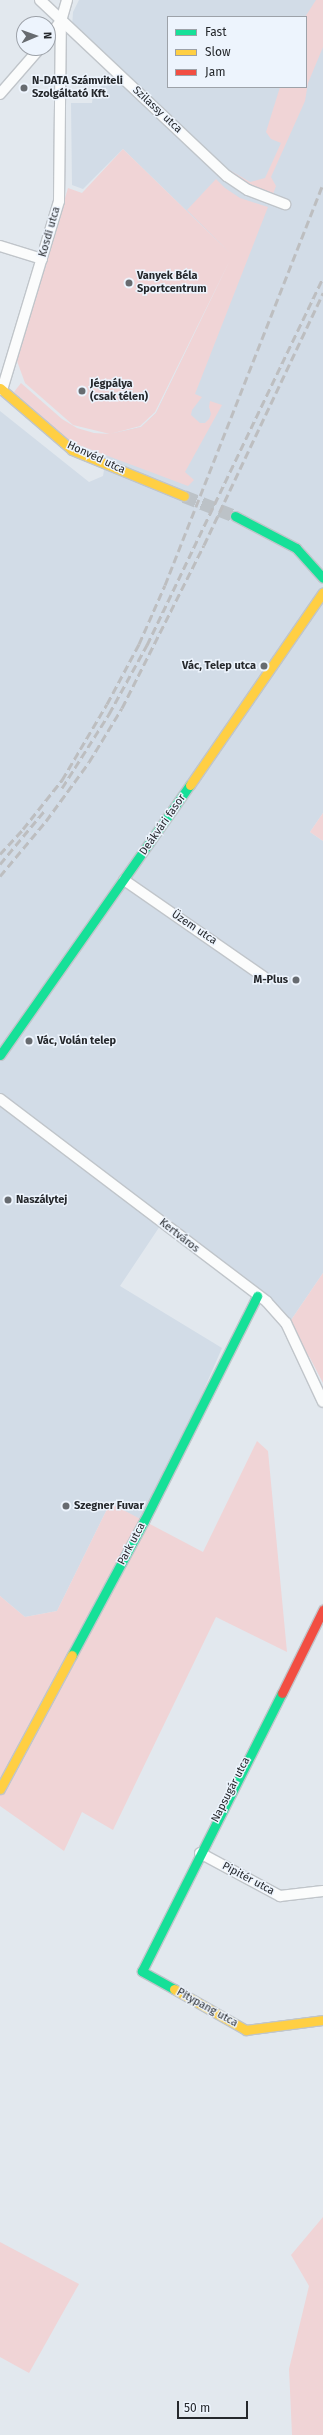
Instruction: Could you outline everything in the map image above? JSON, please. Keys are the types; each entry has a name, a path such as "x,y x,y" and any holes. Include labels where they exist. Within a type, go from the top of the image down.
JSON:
{"street":[{"name":"Szilassy utca","path":"40,0 227,176 248,190 285,204"},
{"path":"56,28 61,21 67,0"},
{"name":"Kosdi utca","path":"1,389 59,201 61,21"},
{"path":"0,94 33,56"},
{"path":"0,246 42,260"},
{"name":"Honvéd utca","path":"1,389 72,450 184,496"},
{"path":"235,516 296,548 323,578"},
{"name":"Deákvári fasor","path":"0,1056 124,880 323,592"},
{"name":"Üzem utca","path":"124,880 264,977"},
{"name":"Kertváros","path":"0,1099 257,1296 286,1323 323,1402"},
{"name":"Park utca","path":"0,1789 144,1521 257,1296"},
{"name":"Napsugár utca","path":"142,1972 200,1853 323,1610"},
{"name":"Pipitér utca","path":"200,1853 280,1896 323,1891"},
{"name":"Pitypang utca","path":"142,1972 246,2030 323,2020"}],"shaded area":[{"path":"79,0 323,0 323,813 310,832 323,841 323,1273 287,1326 164,1220 120,1286 222,1348 146,1523 110,1503 57,1611 25,1617 0,1596 0,411 89,482 103,476 110,434 141,427 156,413 233,256 123,149 83,189 72,185 71,103 92,103 93,95 112,75 72,27 73,12"},
{"path":"316,0 323,0 323,47 308,83 305,101 271,177 276,186 273,194 248,190 221,165 250,182 265,178 281,143 271,139 266,132 280,88 307,88 307,16 306,16"},
{"name":"Vanyek Béla Sportcentrum","path":"123,149 231,254 187,210 216,179 225,188 240,198 268,207 195,394 202,397 192,410 191,415 200,423 205,423 209,419 211,414 209,407 210,401 222,405 185,472 194,480 188,486 68,441 14,392 21,383 62,419 77,428 94,433 110,434 73,425 25,383 17,361 68,188 82,193","holes":["231,258 156,413 141,427 110,434 140,426 155,412"]},
{"path":"323,813 323,841 310,832"},
{"path":"323,1273 323,1383 310,1358 287,1326"},
{"path":"257,1441 268,1451 287,1652 216,1617 113,1830 82,1812 64,1851 0,1806 0,1596 25,1617 57,1611 110,1503 203,1552"},
{"path":"323,2217 323,2435 292,2435 289,2369 309,2286 291,2255"},
{"path":"0,2242 79,2284 29,2373 0,2357"}],"tunnel":[{"path":"184,496 235,516"}],"railway":[{"path":"0,854 23,829 62,780 107,704 139,644 165,585 323,183"},
{"path":"62,788 109,714 147,645 323,277"},
{"path":"0,876 46,821 89,762 122,708 204,545 323,293"},
{"path":"0,864 45,810"}],"traffic: fast":[{"path":"235,516 296,548 323,578"},
{"path":"0,1055 190,785"},
{"path":"72,1655 144,1521 257,1296"},
{"path":"174,1989 142,1971 282,1693"}],"traffic: slow":[{"path":"0,388 72,450 184,496"},
{"path":"190,785 323,592"},
{"path":"0,1789 72,1655"},
{"path":"174,1989 246,2030 323,2020"}],"traffic: jam":[{"path":"282,1693 323,1610"}],"place":[{"name":"N-DATA Számviteli Szolgáltató Kft.","path":"24,88"},
{"name":"Vanyek Béla Sportcentrum","path":"129,283"},
{"name":"Jégpálya (csak télen)","path":"82,391"},
{"name":"Vác, Telep utca","path":"264,666"},
{"name":"M-Plus","path":"296,980"},
{"name":"Vác, Volán telep","path":"29,1041"},
{"name":"Naszálytej","path":"8,1200"},
{"name":"Szegner Fuvar","path":"66,1506"}]}
